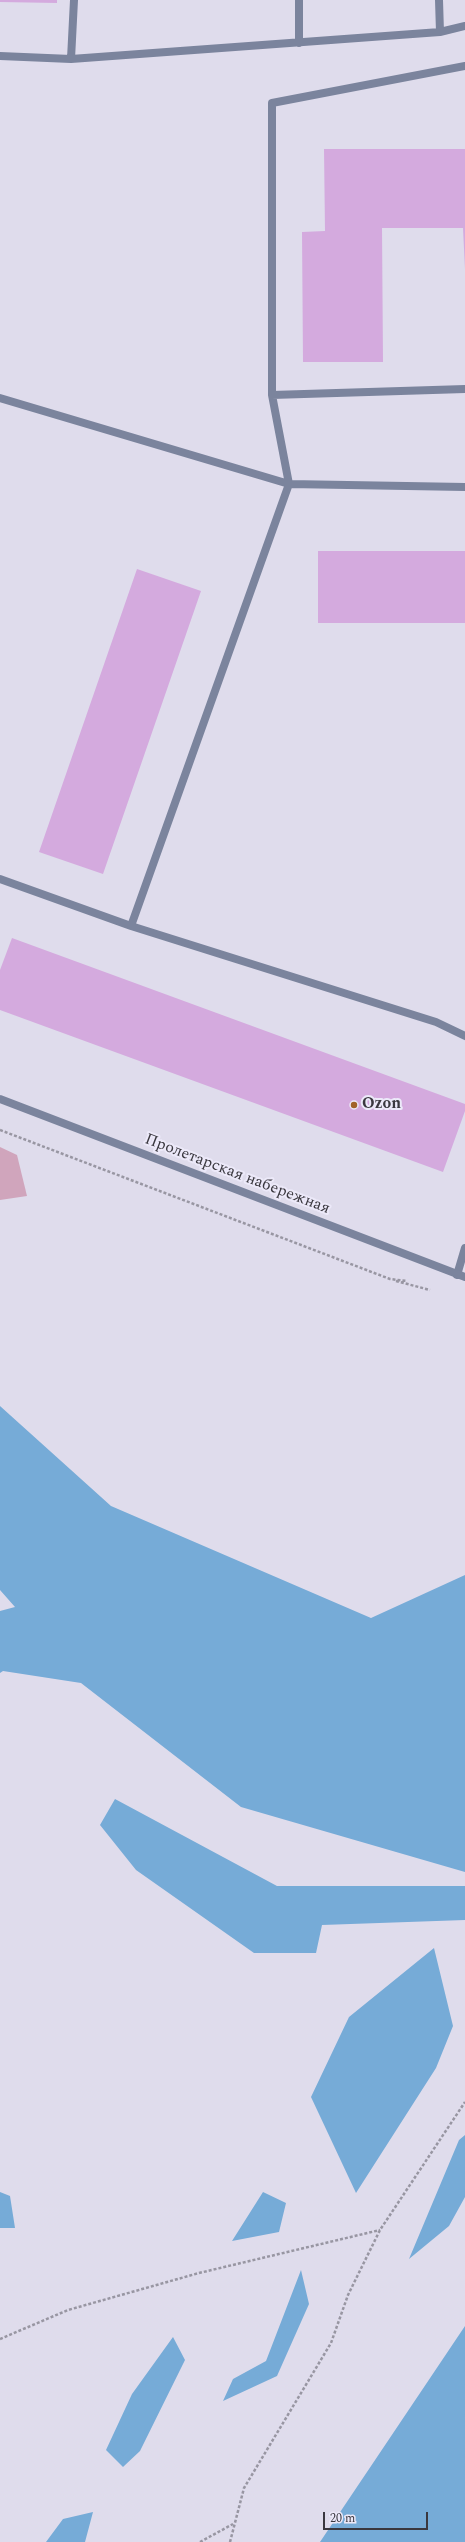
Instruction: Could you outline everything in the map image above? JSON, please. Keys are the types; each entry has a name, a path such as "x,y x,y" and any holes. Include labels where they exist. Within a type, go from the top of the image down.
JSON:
{"street":[{"path":"71,59 74,0"},
{"path":"299,44 300,0"},
{"path":"439,0 440,32"},
{"path":"0,56 71,59 299,44 440,32 465,26"},
{"path":"131,926 290,484 272,395 272,103 465,66"},
{"path":"272,395 465,389"},
{"path":"0,398 290,484 465,487"},
{"path":"0,879 131,926 436,1022 465,1036"},
{"name":"Пролетарская набережная","path":"0,1099 461,1276"},
{"path":"461,1276 465,1248"}],"path":[{"path":"0,1130 390,1279 420,1282"},
{"path":"230,2542 244,2488 331,2343 348,2295 380,2230 465,2102"},
{"path":"0,2339 68,2310 160,2284 380,2230"},
{"path":"200,2542 234,2524"}],"shaded area":[{"path":"0,1147 17,1155 27,1196 0,1200"}],"water":[{"path":"0,1406 111,1506 371,1618 465,1575 465,1872 241,1807 81,1683 3,1671 0,1673 0,1611 15,1607 0,1590"},
{"path":"115,1799 277,1886 465,1886 465,1920 322,1925 316,1953 254,1953 136,1870 100,1825"},
{"path":"434,1948 453,2026 436,2068 356,2193 311,2097 349,2017"},
{"path":"465,2135 465,2197 449,2226 409,2259 459,2140"},
{"path":"0,2192 10,2196 15,2228 0,2228"},
{"path":"263,2192 286,2203 279,2232 232,2241"},
{"path":"301,2270 309,2304 277,2376 223,2401 233,2379 266,2361"},
{"path":"465,2326 465,2542 320,2542"},
{"path":"173,2337 185,2360 140,2451 123,2467 106,2450 132,2394"},
{"path":"93,2512 85,2542 46,2542 63,2519"}],"building":[{"path":"0,0 57,0 57,3 0,2"},
{"path":"324,149 465,149 465,269 463,228 382,228 383,362 303,362 302,232 325,231"},
{"path":"318,551 465,551 465,623 318,623"},
{"path":"137,569 201,591 103,874 39,852"},
{"path":"12,938 465,1104 465,1111 443,1172 0,1010 0,970"}],"place":[{"name":"Ozon","path":"354,1105"}]}
